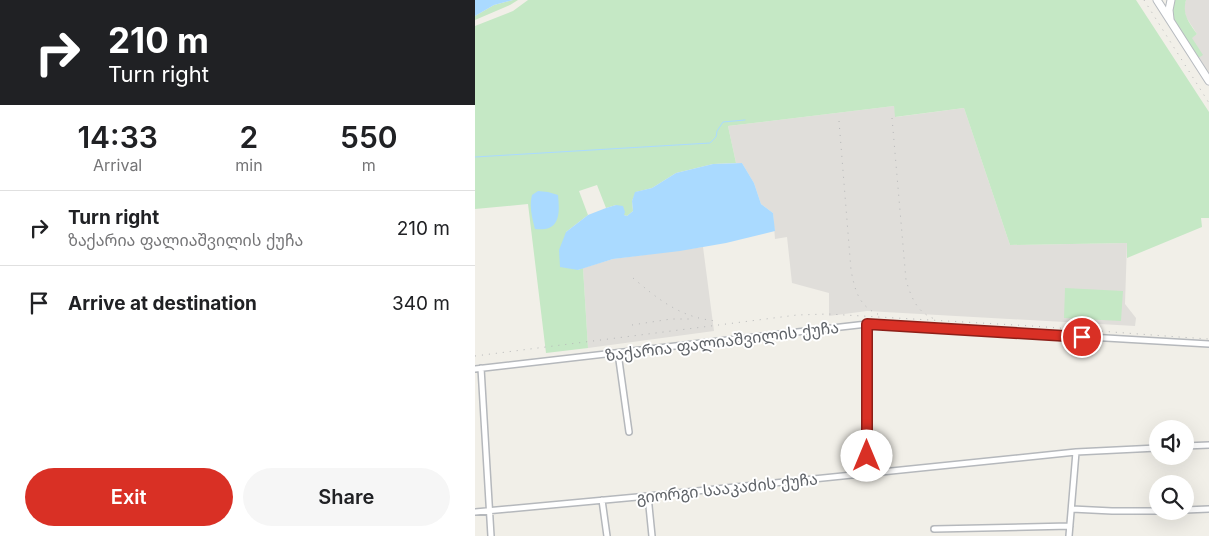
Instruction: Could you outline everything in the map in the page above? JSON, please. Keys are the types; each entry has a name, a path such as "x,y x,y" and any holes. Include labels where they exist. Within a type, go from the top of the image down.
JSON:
{"main road":[{"path":"1157,0 1209,81"},
{"path":"1170,22 1169,10 1171,0"}],"street":[{"name":"ზაქარია ფალიაშვილის ქუჩა","path":"478,368 867,324 1209,344"},
{"path":"866,474 867,324"},
{"path":"618,353 629,432"},
{"path":"478,368 491,536"},
{"path":"1194,446 1209,445"},
{"name":"გიორგი სააკაძის ქუჩა","path":"475,512 1076,452 1149,448"},
{"path":"1069,536 1076,452"},
{"path":"649,496 652,536"},
{"path":"602,500 607,536"},
{"path":"1072,509 1149,511"},
{"path":"1194,510 1209,509"},
{"path":"934,529 1070,526"}],"shaded area":[{"path":"1186,0 1209,0 1209,81 1195,60 1191,38 1197,34 1186,17 1184,7"},
{"path":"894,106 896,117 964,108 1010,245 1127,243 1125,304 1136,318 1135,326 867,311 829,316 829,293 792,283 787,237 775,239 773,213 761,204 754,183 742,163 736,163 728,126"},
{"path":"703,247 714,331 588,348 583,268 613,259"}],"green space":[{"path":"518,0 475,20 475,16 494,5"},
{"path":"528,0 1136,0 1209,112 1209,218 1201,218 1202,227 1127,258 1127,243 1010,245 964,108 895,117 894,106 728,126 736,163 713,164 676,173 652,188 636,192 632,201 633,211 627,216 616,205 606,208 597,185 579,191 588,215 566,232 578,270 583,268 588,348 546,353 528,204 475,209 475,26 513,11"},
{"path":"1171,0 1186,0 1186,14 1197,34 1192,38 1203,55 1195,60 1170,22"},
{"path":"1065,288 1123,291 1121,321 1064,318"}],"water":[{"path":"475,0 513,0 494,5 475,16"},
{"path":"742,163 754,183 761,204 773,213 775,231 726,243 680,251 613,259 578,270 560,267 559,250 566,232 588,215 616,205 623,206 624,215 627,216 633,211 632,201 635,192 652,188 676,173 713,164"},
{"path":"538,191 558,195 559,209 557,220 549,228 535,229 531,203 532,195"}],"waterway":[{"path":"475,157 710,143 716,137 717,131 723,122 745,120"}],"railway":[{"path":"1144,0 1209,103"},
{"path":"892,118 906,280 919,309 935,319"},
{"path":"839,121 851,270 859,297 867,308 880,315"},
{"path":"633,278 671,307 692,316 717,321"},
{"path":"475,356 797,315 828,314 1209,339"},
{"path":"632,325 671,319 690,319"}],"route":[{"path":"867,456 867,324 1082,337"}]}
